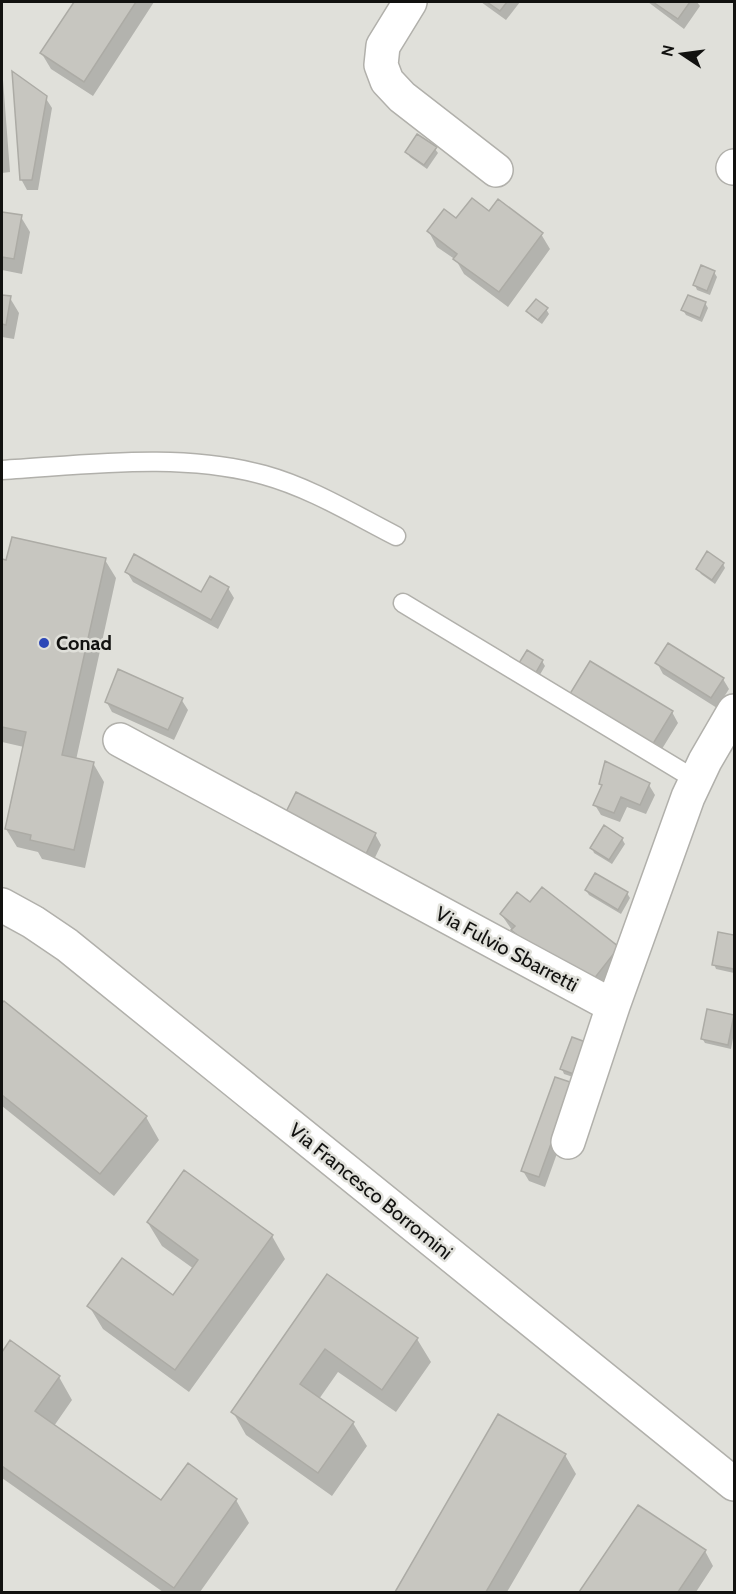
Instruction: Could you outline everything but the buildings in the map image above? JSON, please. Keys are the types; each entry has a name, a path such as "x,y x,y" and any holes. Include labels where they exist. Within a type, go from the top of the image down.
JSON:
{"street":[{"path":"410,2 383,46 381,65 387,81 402,97 496,170"},
{"path":"568,1142 613,1006 681,816 696,780 735,711"},
{"name":"Via Fulvio Sbarretti","path":"120,740 613,1006"},
{"name":"Via Francesco Borromini","path":"2,905 67,945 735,1484"}],"lane":[{"path":"2,470 159,461 187,462 241,470 264,475 306,490 396,536"},
{"path":"403,603 696,780"}],"place":[{"name":"Conad","path":"44,643"}]}
